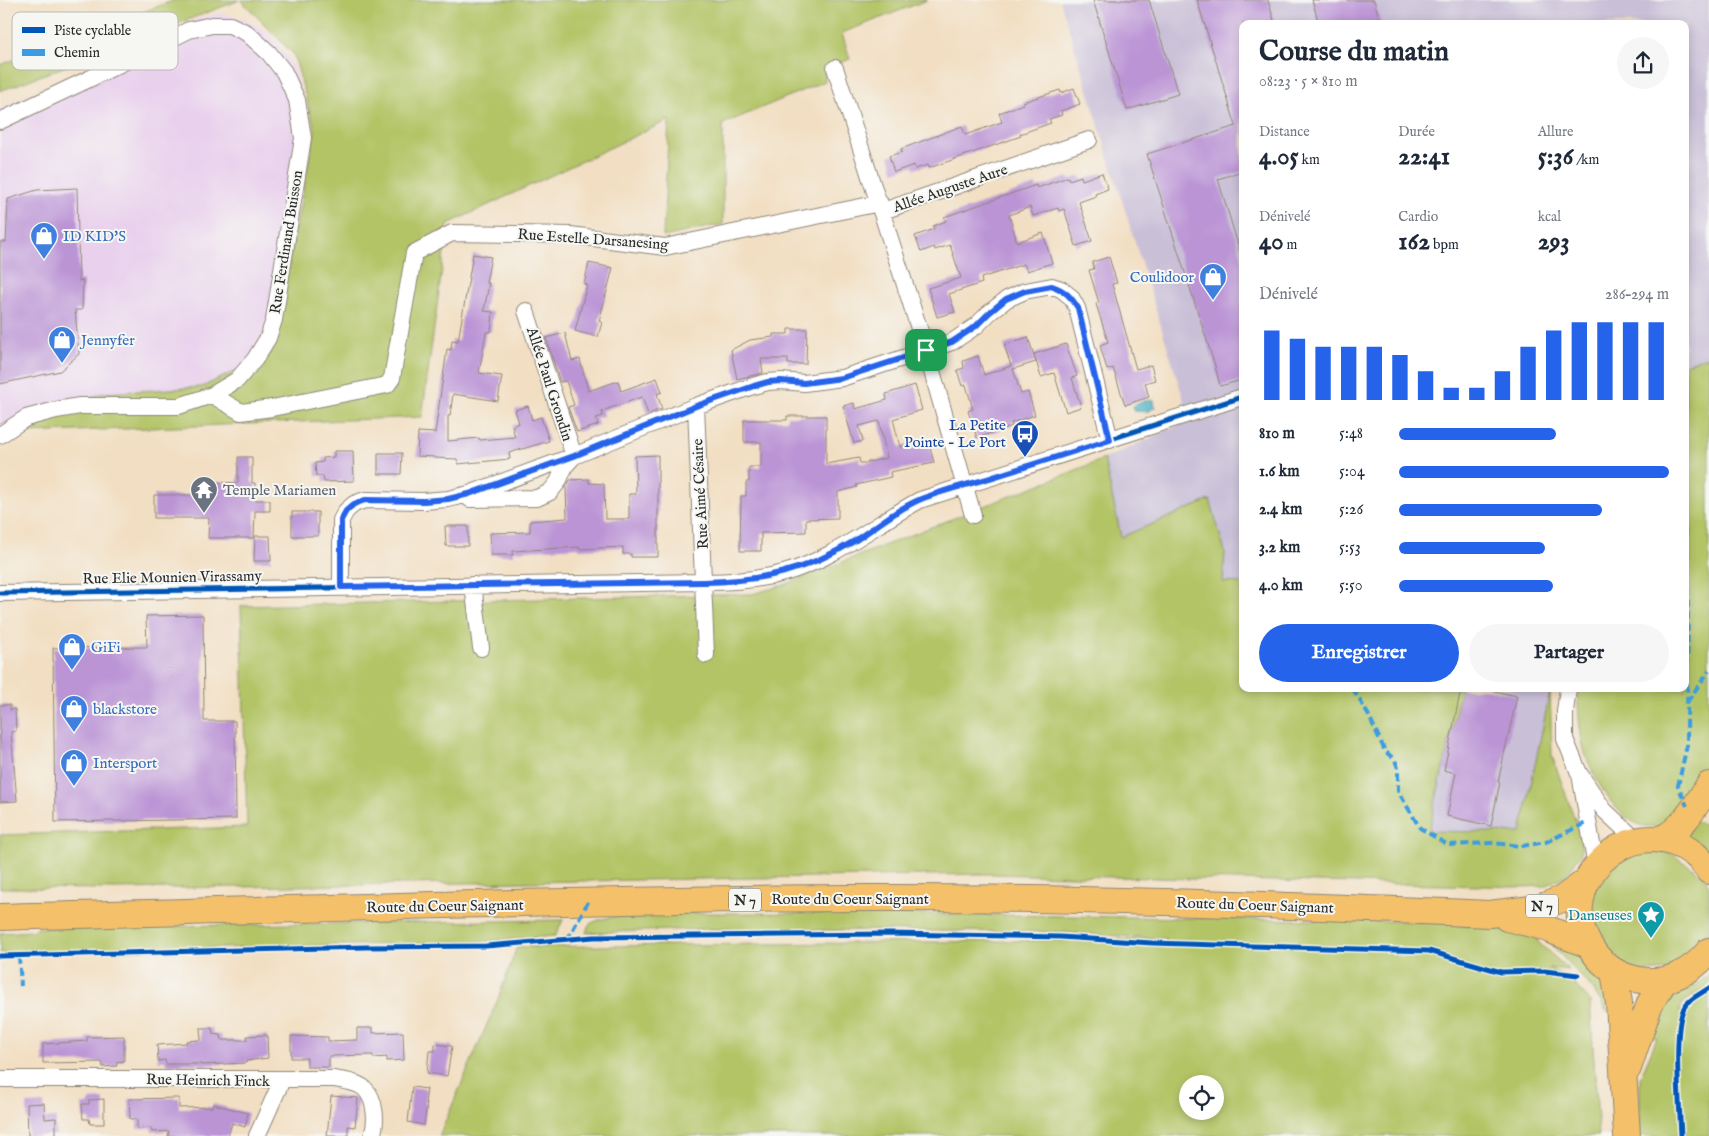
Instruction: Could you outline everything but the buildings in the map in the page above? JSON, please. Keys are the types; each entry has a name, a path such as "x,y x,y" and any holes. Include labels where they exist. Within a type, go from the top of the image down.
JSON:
{"main road":[{"name":"Route du Coeur Saignant","path":"0,917 588,902 862,898 1186,902 1489,914 1538,908 1562,899 1592,873 1606,856 1620,846 1672,834 1693,809 1709,785"},
{"path":"1648,840 1679,845 1696,854 1709,871"},
{"path":"1592,873 1582,894 1580,908 1581,927 1588,945 1599,960 1614,971 1630,978 1647,982 1665,980 1683,974 1700,963 1709,951"},
{"name":"Route du Coeur Saignant","path":"1489,914 1540,926 1588,945"},
{"path":"1614,971 1619,1003 1625,1078 1627,1136"},
{"path":"1625,1078 1650,1003 1665,980"}],"street":[{"name":"Rue Ferdinand Buisson","path":"0,435 26,418 56,410 80,406 179,406 212,395 237,380 268,338 274,320 303,138 297,100 284,72 269,53 247,33 230,25 212,25 189,30 178,35"},
{"path":"836,68 881,207"},
{"name":"Rue Ferdinand Buisson","path":"0,121 107,70"},
{"name":"Allée Auguste Aure","path":"973,515 926,350 881,207 1089,140"},
{"name":"Rue Estelle Darsanesing","path":"212,395 241,412 272,408 387,385 392,378 414,253 452,233 570,235 665,247 881,207"},
{"path":"448,499 469,494 574,456 696,406 768,382 804,383 842,378 952,342 963,336 1006,299 1025,291 1052,286 1061,289 1071,297 1078,308 1110,440"},
{"name":"Allée Paul Grondin","path":"526,311 574,456"},
{"name":"Rue Elie Mounien Virassamy","path":"1,593 744,580 786,573 816,561 855,540 890,516 920,500 1239,398"},
{"name":"Rue Aimé Césaire","path":"696,406 706,655"},
{"path":"341,587 341,520 346,511 354,504 365,500 424,501 537,498 550,492 558,482 565,466 574,456"},
{"path":"473,585 481,648"},
{"path":"1567,692 1564,711 1565,739 1579,773 1604,810 1648,840"},
{"path":"1579,773 1592,873"},
{"name":"Rue Heinrich Finck","path":"0,1079 334,1080 349,1082 364,1089 374,1108 375,1119 372,1136"},
{"path":"257,1136 282,1080"}],"shaded area":[{"path":"1060,0 1709,0 1709,356 1689,363 1689,20 1239,20 1239,583 1223,582 1225,552 1121,537 1104,459 1190,420"},
{"path":"221,13 247,20 269,33 294,68 312,130 286,269 266,352 210,404 69,415 0,441 0,109 85,70 178,70 178,28 199,18"},
{"path":"1460,692 1549,692 1521,833 1429,831"}],"green space":[{"path":"175,0 240,0 178,24 178,12 143,12"},
{"path":"241,0 927,0 842,33 850,59 825,69 825,81 723,124 723,224 663,237 669,120 448,224 422,417 0,434 0,432 103,393 202,387 271,354 315,130 294,55"},
{"path":"12,61 12,70 55,70 0,91 0,65"},
{"path":"1709,356 1709,765 1694,793 1683,808 1667,822 1652,826 1637,824 1624,815 1601,788 1586,756 1582,741 1577,692 1689,692 1689,363"},
{"path":"1104,459 1121,537 1210,500 1225,552 1223,582 1239,583 1239,692 1460,692 1429,831 1521,833 1550,692 1552,756 1581,836 1581,854 1566,875 1545,886 1522,887 988,874 118,889 0,888 0,835 247,827 241,606 752,594 784,585"},
{"path":"1694,819 1709,829 1708,851 1684,836"},
{"path":"1650,850 1670,853 1703,875 1709,886 1709,936 1705,945 1678,969 1636,973 1599,945 1590,909 1595,888 1609,868 1628,855"},
{"path":"642,914 937,914 1449,922 1535,934 1539,943 1569,970 1549,968 1569,979 1590,1001 1599,1136 439,1136 498,999 517,947 1166,939 1055,932 702,929 586,933 588,926 595,921"},
{"path":"563,920 555,936 479,942 0,953 0,933 33,931 37,928"},
{"path":"1543,936 1569,943 1588,969 1601,981 1607,991 1607,1012 1593,989"},
{"path":"1709,974 1709,985 1683,1003 1679,1012 1709,993 1709,1136 1640,1136 1640,1078 1657,1038 1650,1036 1667,1004"}],"water":[{"path":"1146,400 1154,400 1155,407 1148,412 1134,411 1133,406"}],"marked path":[{"path":"1687,702 1709,671"},
{"path":"1355,692 1369,716 1385,751 1395,760 1398,768 1398,791 1420,828 1448,845 1492,843 1522,846 1546,842 1588,822"},
{"path":"1687,692 1687,745 1678,786 1687,806"},
{"path":"567,940 588,902"},
{"path":"19,956 21,986"}],"cycle path":[{"path":"0,593 714,582 764,577 784,573 820,559 920,500 1239,398"},
{"path":"0,956 486,946 594,937 889,934 1060,937 1152,943 1429,951 1501,972 1545,971 1578,975"},
{"path":"1681,1136 1678,1089 1678,1049 1681,1017 1687,1003 1709,988"}],"place":[{"name":"ID KID'S","path":"44,260"},
{"name":"Coulidoor","path":"1213,301"},
{"name":"Jennyfer","path":"62,364"},
{"name":"La Petite Pointe - Le Port","path":"1025,458"},
{"name":"Temple Mariamen","path":"204,514"},
{"name":"GiFi","path":"72,671"},
{"name":"blackstore","path":"74,733"},
{"name":"Intersport","path":"74,787"},
{"name":"Danseuses","path":"1651,939"}],"route":[{"path":"1052,286 1061,289 1071,297 1078,308 1110,440 920,500 890,516 855,540 816,561 786,573 763,578 734,582 341,587 341,520 346,511 354,504 365,500 424,501 448,499 469,494 574,456 696,406 754,386 768,382 804,383 842,378 926,350 952,342 963,336 1006,299 1025,291 1042,287 1052,286"}]}
